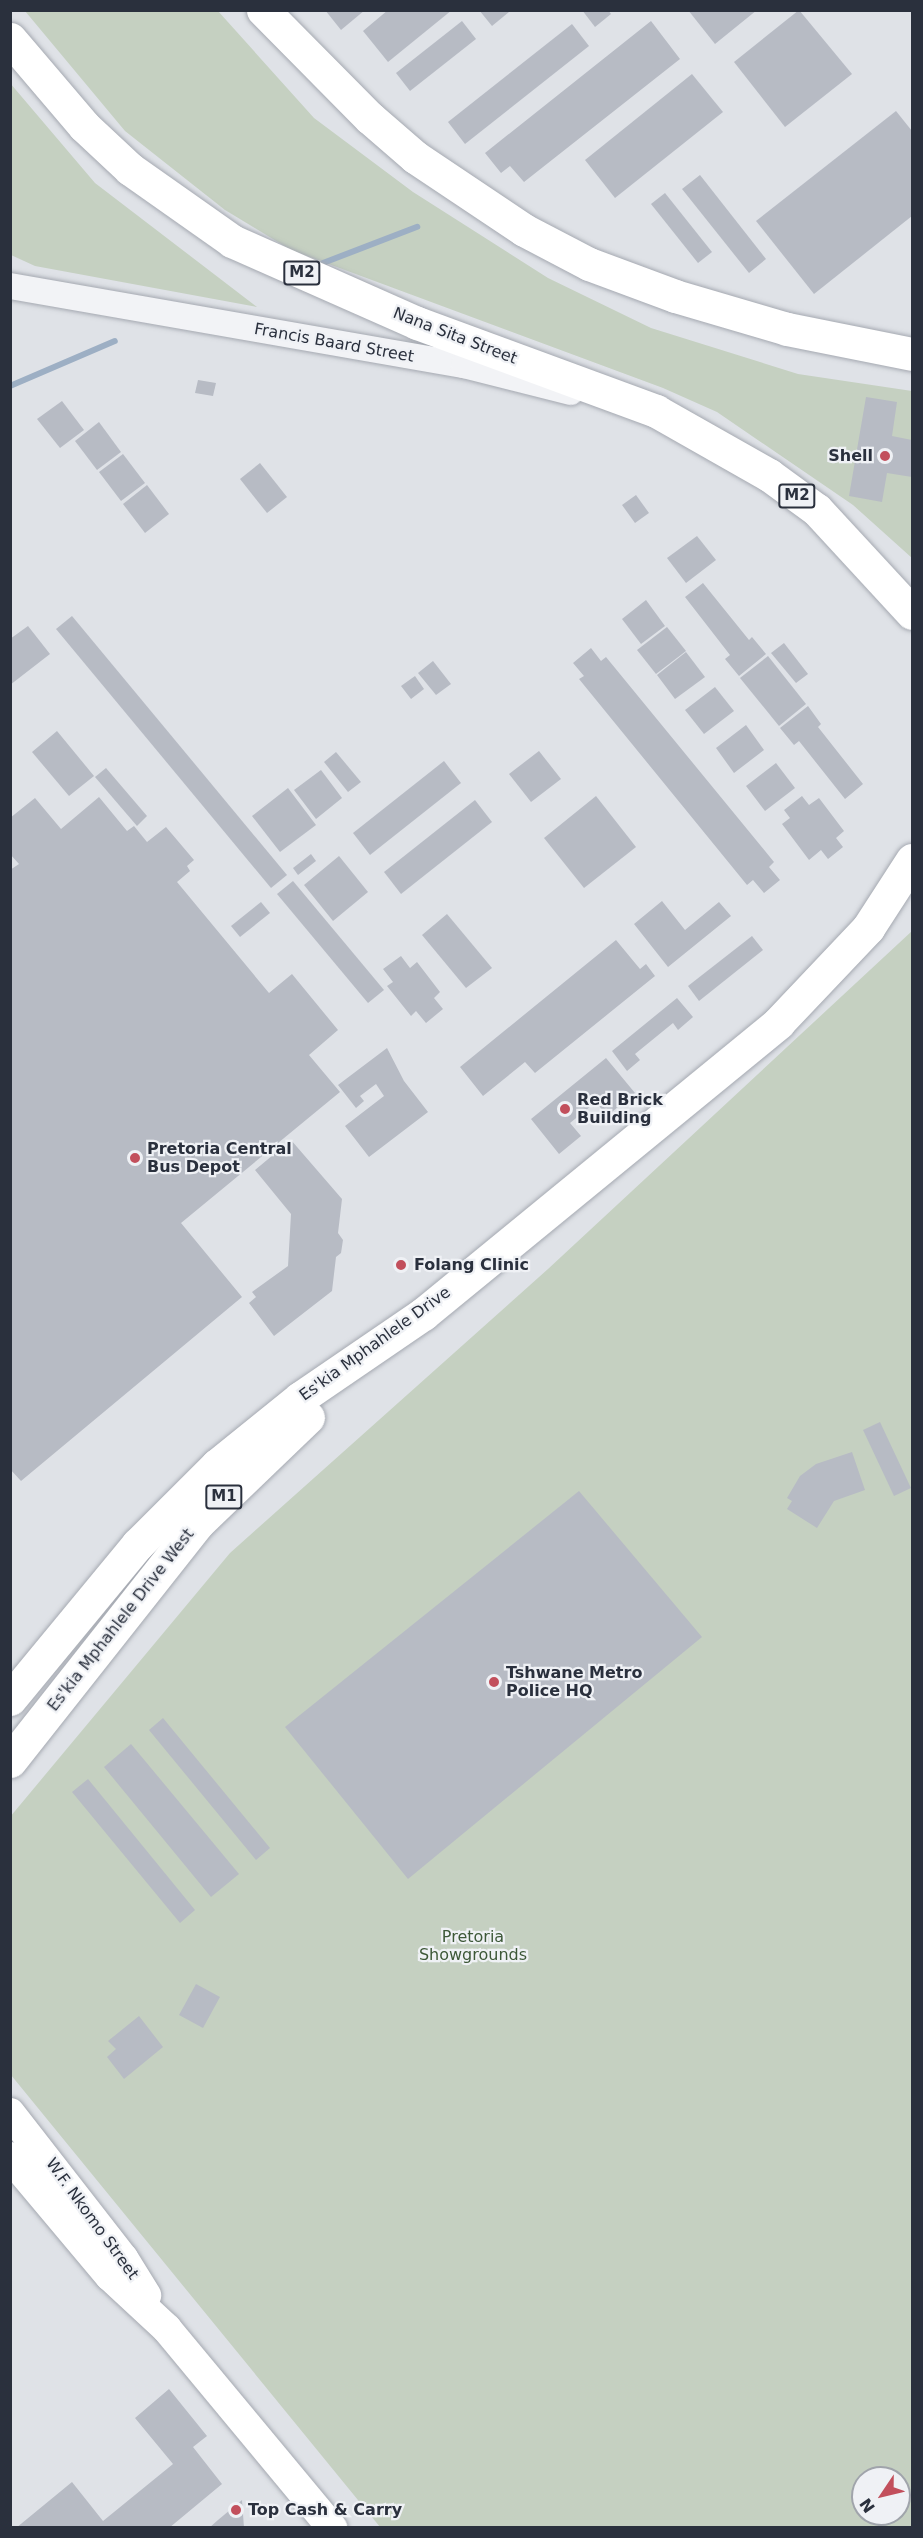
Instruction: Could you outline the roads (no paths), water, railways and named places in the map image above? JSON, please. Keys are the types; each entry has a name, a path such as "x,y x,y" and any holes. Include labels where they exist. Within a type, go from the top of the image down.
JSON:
{"main road":[{"path":"263,10 370,118 433,170 524,230 589,264 675,296 766,323 912,354"},
{"name":"Nana Sita Street","path":"10,39 84,126 129,169 232,241 417,323 656,411 769,476 817,510 912,613"},
{"name":"Es'kia Mphahlele Drive","path":"10,1699 137,1545 217,1466 300,1398 423,1314 778,1023 868,928 912,860"},
{"path":"868,928 912,878"},
{"name":"Es'kia Mphahlele Drive West","path":"10,1761 197,1524 281,1441 423,1314"},
{"name":"W.F. Nkomo Street","path":"10,2113 123,2258 167,2329"},
{"name":"W.F. Nkomo Street","path":"10,2157 110,2276 167,2329 332,2528"}],"street":[{"name":"Francis Baard Street","path":"10,286 464,365 656,411"}],"waterway":[{"path":"323,263 417,227"},
{"path":"10,386 115,341"}],"place":[{"name":"Shell","path":"885,456"},
{"name":"Red Brick Building","path":"565,1109"},
{"name":"Pretoria Central Bus Depot","path":"135,1158"},
{"name":"Folang Clinic","path":"401,1265"},
{"name":"Tshwane Metro Police HQ","path":"494,1682"},
{"name":"Top Cash & Carry","path":"236,2510"}],"park label":[{"name":"Pretoria Showgrounds","path":"473,1946"}]}
